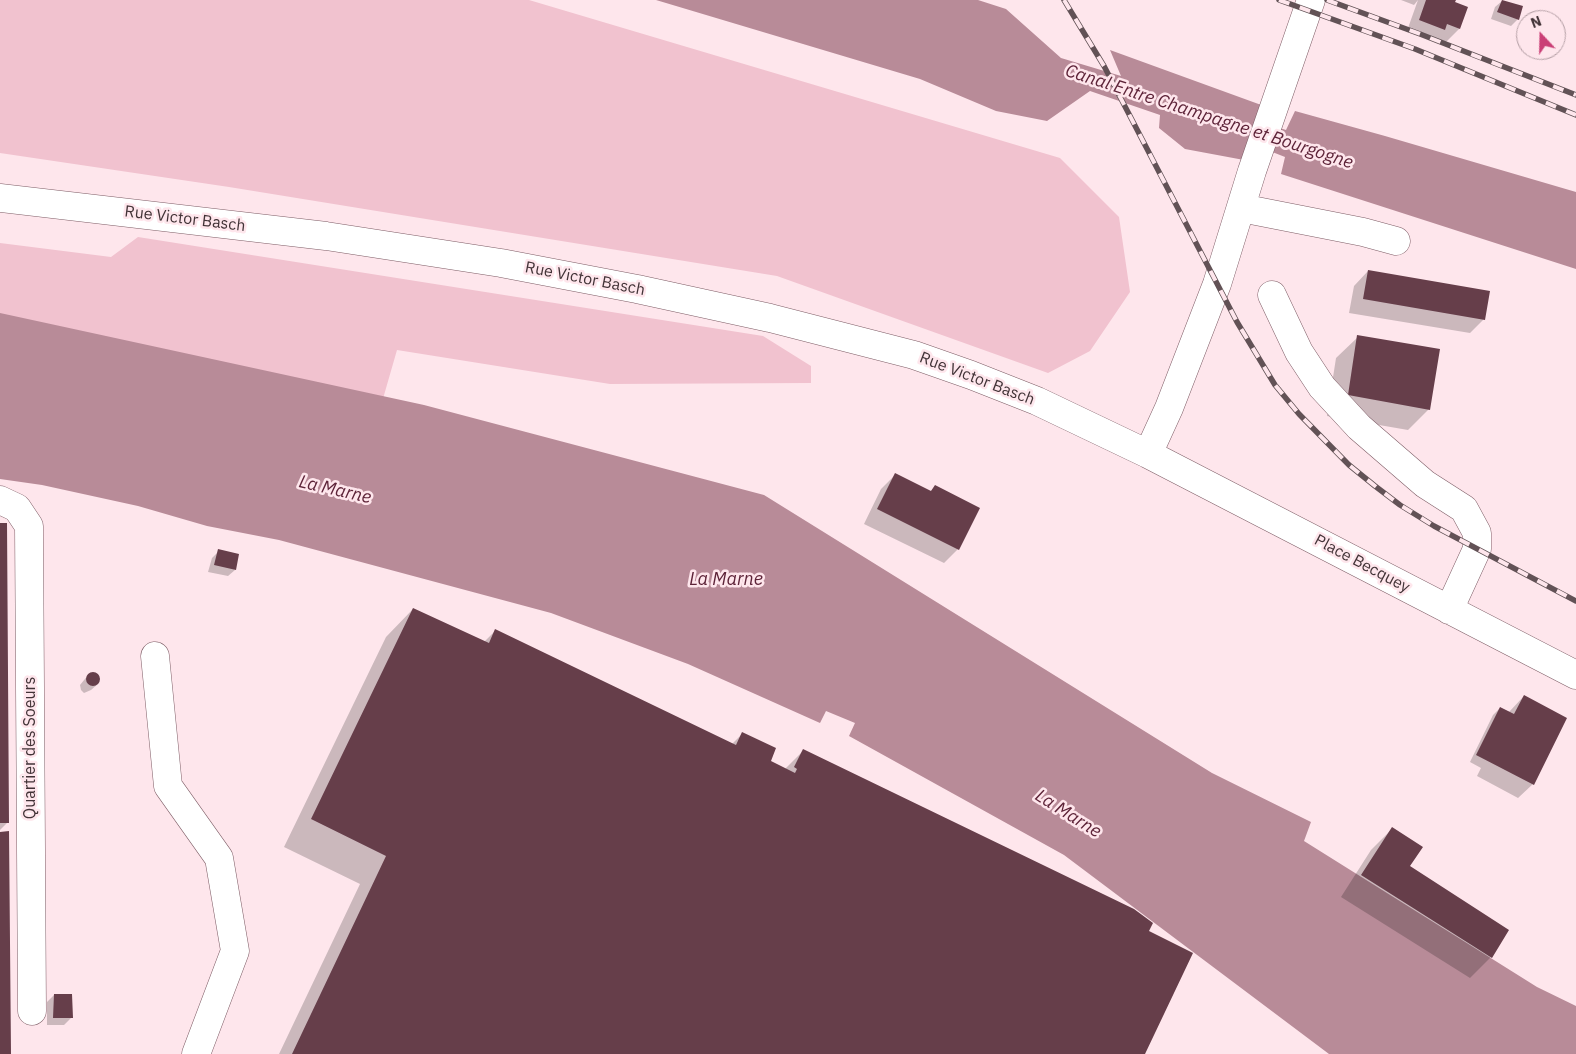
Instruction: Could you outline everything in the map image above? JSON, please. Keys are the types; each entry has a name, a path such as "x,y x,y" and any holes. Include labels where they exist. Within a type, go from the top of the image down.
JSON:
{"street":[{"path":"1148,454 1176,391 1217,284 1252,171 1311,0"},
{"name":"Rue Victor Basch","path":"0,198 326,236 501,263 637,289 760,316 845,336 971,375 1037,401 1148,454"},
{"path":"1241,208 1363,232 1396,241"},
{"path":"1272,295 1299,352 1322,387 1359,427 1425,484 1464,509 1477,533 1477,549 1449,610"},
{"name":"Place Becquey","path":"1148,454 1576,675"},
{"name":"Quartier des Soeurs","path":"0,500 17,508 29,526 32,1011"},
{"path":"155,656 168,786 219,858 235,951 196,1054"}],"shaded area":[{"path":"0,0 529,0 1060,158 1119,217 1130,292 1090,351 1048,373 777,276 229,187 0,153"},
{"path":"138,237 763,336 811,366 811,383 610,384 397,350 378,416 0,335 0,243 111,257"}],"water":[{"name":"Canal Entre Champagne et Bourgogne","path":"656,0 978,0 1006,9 1061,58 1121,76 1110,50 1264,106 1259,121 1286,130 1295,111 1576,192 1576,269 1281,174 1285,157 1252,144 1244,160 1185,149 1159,128 1160,115 1090,91 1047,121 996,111 920,79"},
{"name":"La Marne","path":"0,313 424,405 764,495 1212,773 1311,822 1304,841 1537,987 1576,1006 1576,1054 1329,1054 1064,855 849,736 855,723 826,711 820,723 688,664 551,613 279,540 207,526 138,506 42,485 0,479"}],"building":[{"path":"1426,0 1456,0 1455,2 1468,7 1460,29 1447,24 1445,30 1419,20"},
{"path":"1502,0 1523,6 1522,10 1516,10 1516,19 1497,12"},
{"path":"1368,270 1490,291 1485,320 1363,299"},
{"path":"1357,335 1440,349 1430,410 1348,395"},
{"path":"895,473 931,491 935,485 980,508 959,550 877,509"},
{"path":"0,523 7,523 9,823 0,823"},
{"path":"218,549 239,554 236,570 214,565"},
{"path":"413,608 489,643 495,629 736,745 742,732 776,748 771,761 795,773 797,769 794,767 803,749 1134,909 1153,923 1149,931 1193,953 1145,1054 292,1054 386,856 311,819"},
{"path":"90,672 96,672 100,679 96,686 90,686 86,682 86,676"},
{"path":"1524,695 1567,718 1534,785 1476,755 1500,707 1514,714"},
{"path":"1392,827 1423,847 1410,866 1509,930 1492,958 1361,875"},
{"path":"9,831 11,1054 0,1054 0,832"},
{"path":"54,994 72,994 73,1018 53,1018"}],"railway":[{"path":"1064,0 1104,66 1237,322 1275,385 1299,414 1349,465 1400,505 1434,526 1576,601"},
{"path":"1279,0 1415,49 1576,115"},
{"path":"1327,0 1576,95"}]}
